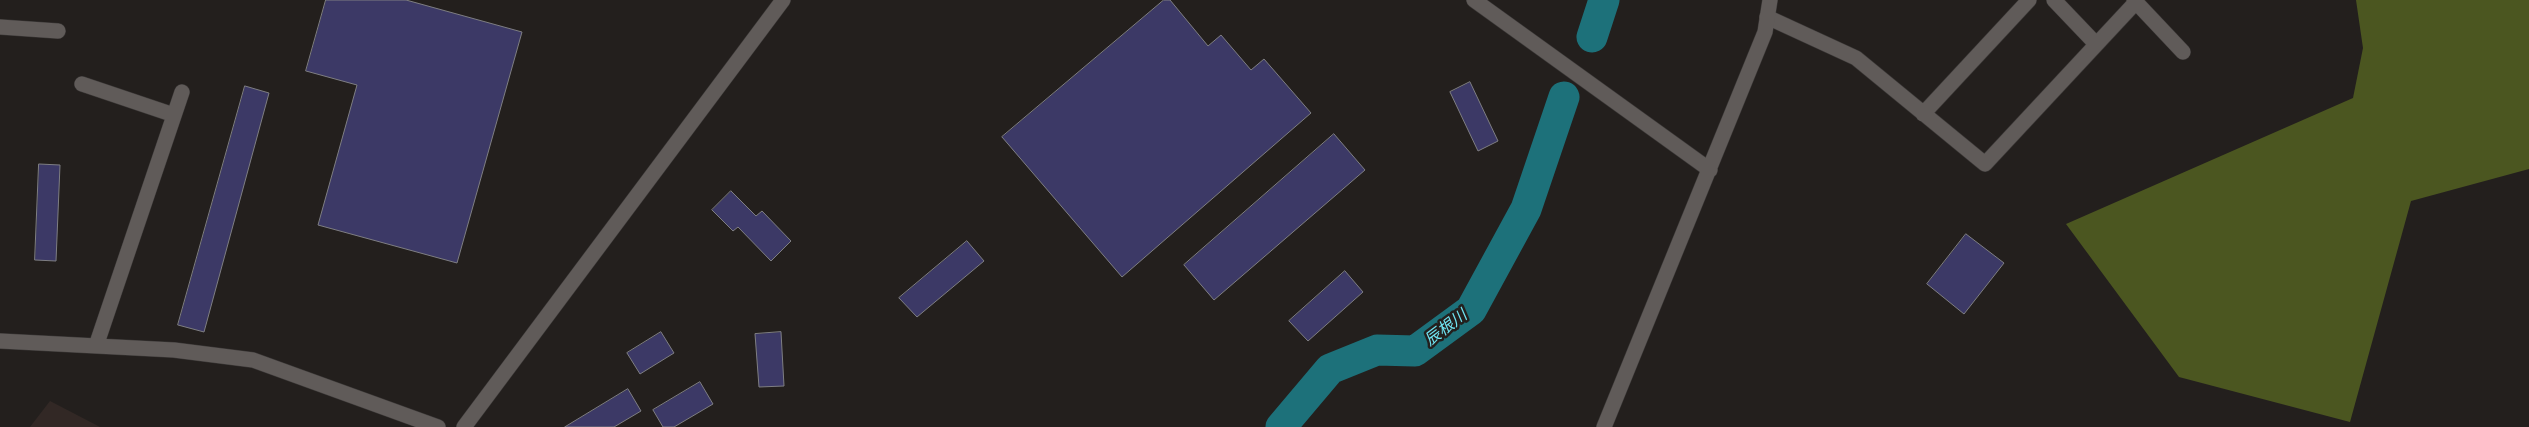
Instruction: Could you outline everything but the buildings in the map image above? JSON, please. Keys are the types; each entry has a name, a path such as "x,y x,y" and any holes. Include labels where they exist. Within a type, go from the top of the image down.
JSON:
{"street":[{"path":"464,427 783,0"},
{"path":"1474,0 1710,170"},
{"path":"1604,427 1766,32 1770,0"},
{"path":"1923,114 2029,0"},
{"path":"2054,0 2096,44"},
{"path":"1767,18 1856,58 1985,164 2135,1 2183,52"},
{"path":"0,26 58,31"},
{"path":"82,84 174,115"},
{"path":"96,346 182,92"},
{"path":"0,341 174,350 253,360 438,427"}],"shaded area":[{"path":"50,401 100,427 30,427"}],"green space":[{"path":"2356,0 2529,0 2529,169 2411,201 2350,422 2179,377 2066,224 2353,98 2363,48"}],"waterway":[{"name":"辰根川","path":"1592,37 1604,0"},
{"name":"辰根川","path":"1281,427 1330,369 1377,350 1415,351 1471,310 1526,209 1564,97"}]}
